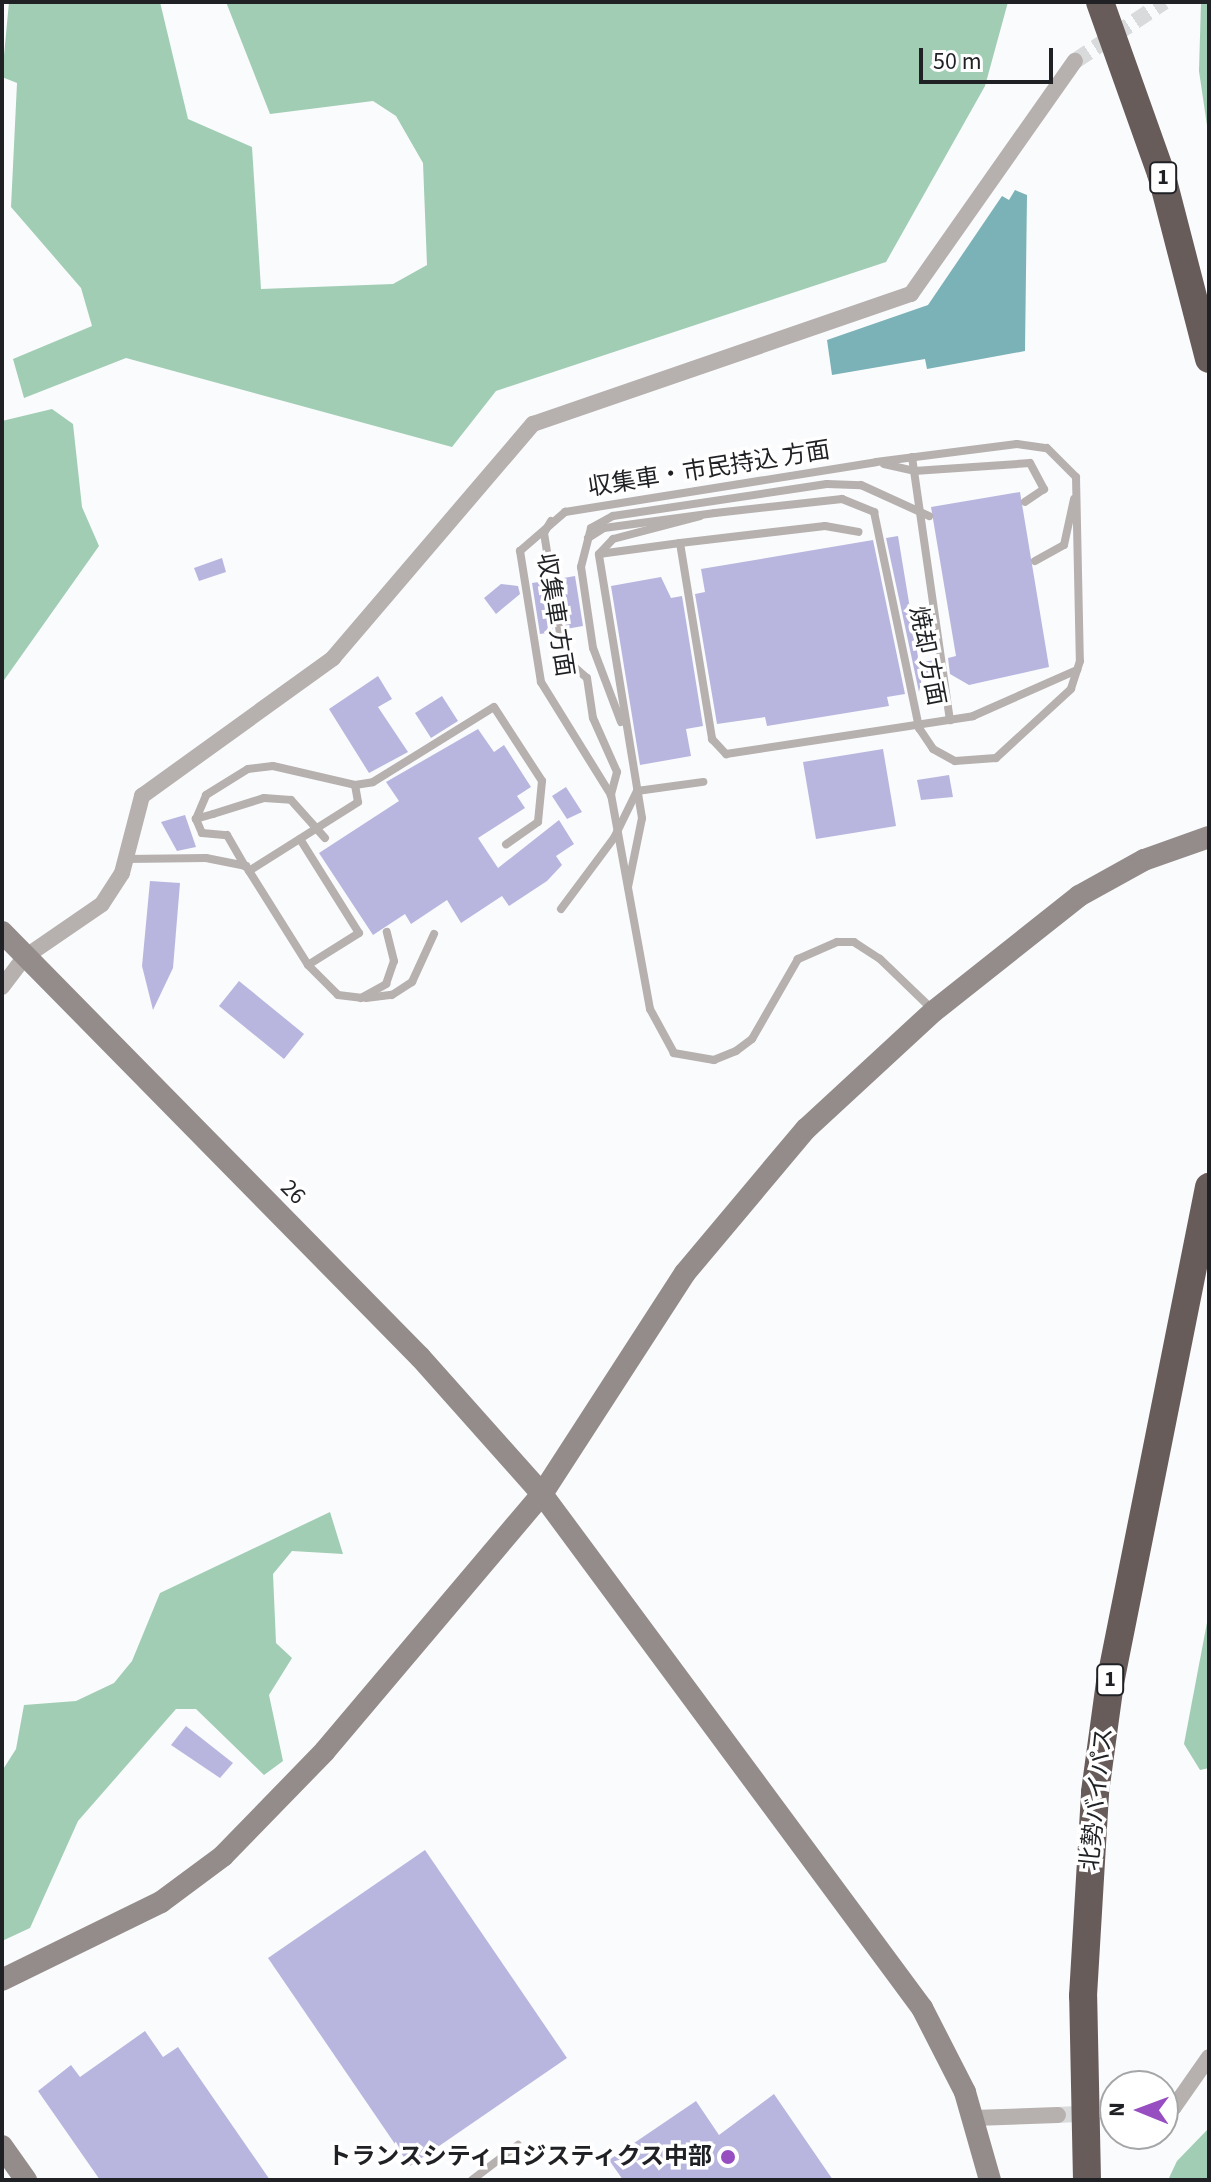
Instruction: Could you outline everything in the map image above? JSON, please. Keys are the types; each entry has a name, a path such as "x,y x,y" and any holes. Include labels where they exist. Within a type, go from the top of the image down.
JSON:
{"highway":[{"name":"1","path":"1100,2 1161,173 1209,359"},
{"name":"北勢バイパス","path":"1087,2180 1083,1996 1095,1792 1115,1654 1209,1187"}],"street":[{"path":"2,987 25,957 92,914 125,859 142,796 333,658 533,424 911,294 1075,61"},
{"path":"2,1980 161,1902 223,1856 325,1751 542,1494 739,1201 934,1011 1079,896 1144,860 1209,837"},
{"name":"26","path":"2,932 399,1335 542,1494 922,2008 974,2118 990,2180"},
{"path":"1179,2100 1209,2057"},
{"path":"974,2118 1058,2115"},
{"path":"2,2146 26,2180"}],"lane":[{"name":"収集車・市民持込 方面","path":"551,520 876,462 1017,444 1047,448 1076,477 1075,494"},
{"path":"912,457 925,516 928,576 950,720"},
{"path":"876,462 914,471 1030,463 1044,489 1025,502"},
{"path":"628,741 593,648 581,567 591,528 613,516 693,503 861,485 925,516"},
{"path":"1035,561 1064,545 1075,494"},
{"name":"焼却 方面","path":"705,514 842,499 874,512 919,728 933,749 955,761 996,758 1071,689 1077,670 1075,494"},
{"path":"588,538 604,528 705,514"},
{"path":"599,554 613,539 675,528 705,514"},
{"path":"551,520 544,533 564,658 587,678 593,718 617,772 611,795 614,838 650,1009 674,1053 714,1060 736,1051 752,1039 798,959 837,942 854,942 880,959 934,1011"},
{"name":"収集車 方面","path":"551,520 520,551 541,682 595,761 611,795"},
{"path":"599,554 825,526 858,532"},
{"path":"680,543 712,739 726,754 950,720 1077,670"},
{"path":"599,554 642,818 627,894"},
{"path":"928,576 939,575"},
{"path":"434,934 412,982 392,995 361,998 338,995 308,965 227,835 202,833 196,819 206,795 258,766 355,785 373,782 494,707 542,781 538,822 506,844"},
{"path":"637,791 703,782"},
{"path":"125,859 206,858 247,869 358,802 355,785"},
{"path":"561,909 614,838 637,791"},
{"path":"196,819 264,798 291,800 325,838"},
{"path":"300,839 359,933 308,965"},
{"path":"361,998 390,974 387,932"},
{"path":"472,2180 518,2145"}],"green space":[{"path":"9,2 160,2 188,119 252,147 261,289 393,284 427,265 423,163 396,116 373,101 270,114 226,2 1008,2 985,86 886,262 496,391 452,447 126,358 24,398 13,359 92,326 81,288 11,207 17,83 2,77"},
{"path":"1201,2 1209,2 1209,139 1199,71"},
{"path":"52,409 73,424 82,507 99,546 2,683 2,421"},
{"path":"330,1512 343,1554 292,1551 273,1574 276,1643 292,1658 269,1695 283,1761 264,1775 196,1709 176,1709 78,1821 30,1928 2,1941 2,1771 16,1749 24,1705 76,1701 114,1683 132,1661 160,1593"},
{"path":"1209,1612 1209,1768 1200,1770 1184,1744"},
{"path":"1209,2128 1209,2180 1168,2180 1177,2161"}],"water":[{"path":"1015,190 1027,195 1025,351 927,369 925,359 832,375 827,340 928,305 1002,196 1009,200"}],"building":[{"path":"1020,492 1049,667 969,685 950,674 948,658 956,656 931,507"},
{"path":"898,536 919,663 934,660 937,676 922,678 919,692 886,538"},
{"path":"873,540 905,694 887,697 889,706 767,726 765,717 717,724 695,594 705,592 701,569"},
{"path":"222,558 226,572 199,581 194,568"},
{"path":"575,576 583,626 566,629 558,579"},
{"path":"661,577 671,598 682,596 703,726 686,729 691,756 640,765 611,586"},
{"path":"545,581 553,632 540,634 532,583"},
{"path":"501,584 518,586 520,594 496,614 484,598"},
{"path":"378,676 392,699 378,707 408,752 369,773 329,709"},
{"path":"442,696 458,721 431,738 415,713"},
{"path":"478,729 494,752 504,745 531,787 517,796 525,808 478,838 498,868 559,820 574,844 556,856 562,865 547,881 509,906 502,896 461,923 447,900 411,924 405,914 373,935 319,853 399,801 386,782"},
{"path":"883,749 896,826 816,839 803,762"},
{"path":"949,775 953,797 921,800 917,780"},
{"path":"566,787 582,812 567,819 552,796"},
{"path":"185,815 196,847 177,851 161,822"},
{"path":"150,881 180,883 173,968 153,1010 142,966"},
{"path":"239,981 304,1034 284,1059 219,1006"},
{"path":"186,1726 233,1763 220,1778 171,1745"},
{"path":"425,1850 567,2058 410,2166 268,1958"},
{"path":"145,2031 163,2057 178,2047 270,2180 100,2180 38,2091 71,2065 80,2077"},
{"path":"774,2094 833,2180 623,2180 609,2160 696,2101 719,2135"}],"tunnel":[{"path":"1075,61 1164,2"},
{"path":"1058,2115 1099,2113"}],"place":[{"name":"トランスシティ ロジスティクス中部","path":"728,2157"}]}
